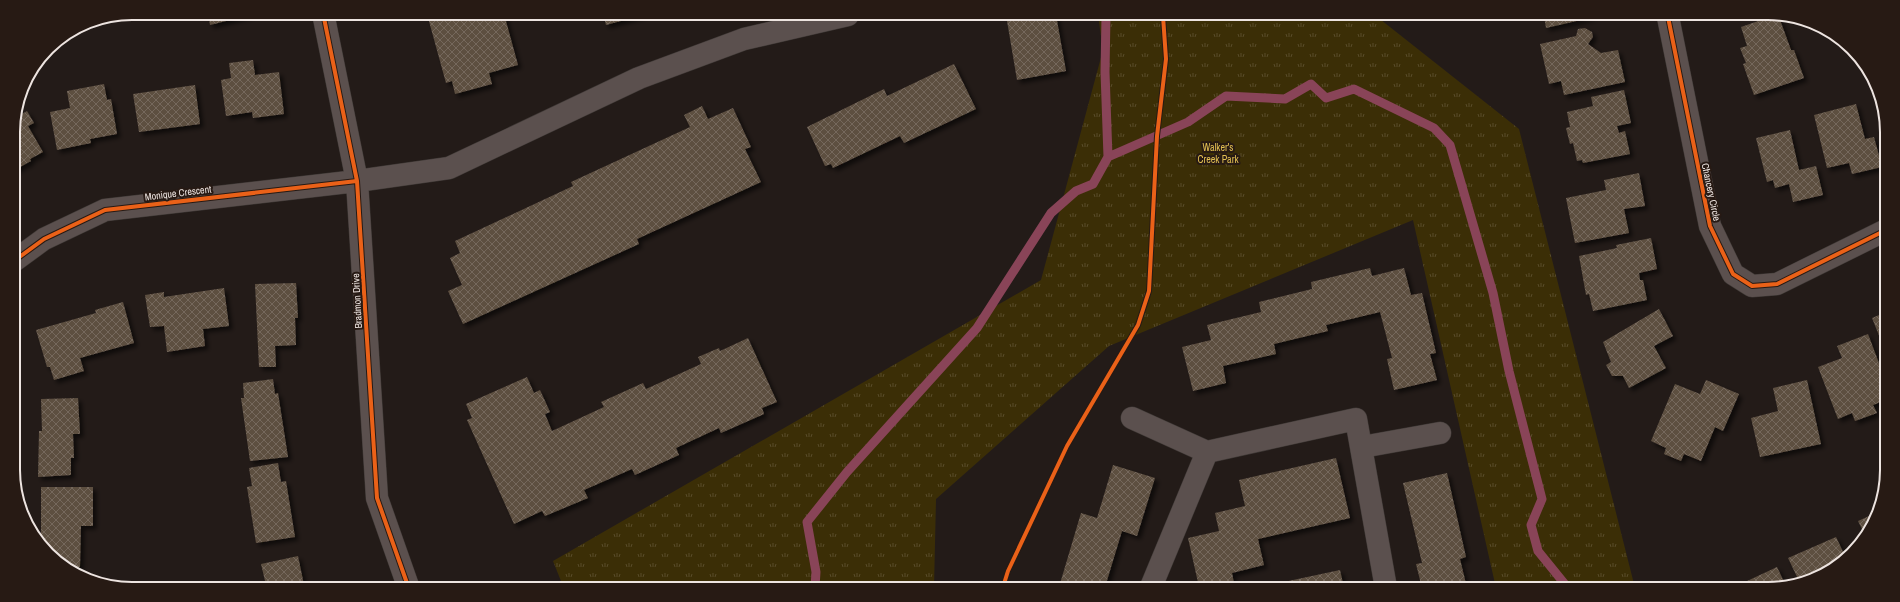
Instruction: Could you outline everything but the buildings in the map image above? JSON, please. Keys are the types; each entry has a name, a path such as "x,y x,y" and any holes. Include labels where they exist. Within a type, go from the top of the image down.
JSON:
{"street":[{"name":"Bradmon Drive","path":"324,20 357,180 377,498 407,582"},
{"name":"Monique Crescent","path":"20,257 44,239 105,210 449,168 639,78 744,39 826,20"},
{"name":"Chancery Circle","path":"1669,20 1710,226 1733,274 1752,286 1777,284 1880,233"},
{"path":"1132,418 1207,452 1356,419 1385,582"},
{"path":"1362,448 1440,432"},
{"path":"1153,582 1207,452"}],"green space":[{"name":"Walker's Creek Park","path":"1099,20 1381,20 1519,129 1633,582 1495,582 1413,220 1109,346 936,499 934,582 561,582 553,561 1041,280 1103,50"}],"waterway":[{"path":"815,582 816,572 807,522 847,472 977,328 1051,213 1076,191 1093,184 1108,157 1105,72 1106,20"},
{"path":"1108,157 1188,122 1226,96 1285,99 1311,84 1326,98 1354,89 1434,128 1450,145 1493,293 1509,371 1542,499 1531,525 1538,551 1563,582"}],"cycle path":[{"path":"324,20 357,181 377,498 407,582"},
{"path":"1005,582 1008,571 1067,446 1138,325 1149,291 1157,136 1166,59 1163,20"},
{"path":"1669,20 1710,226 1733,274 1752,286 1777,284 1880,233"},
{"path":"20,257 44,239 105,210 357,181"}]}
